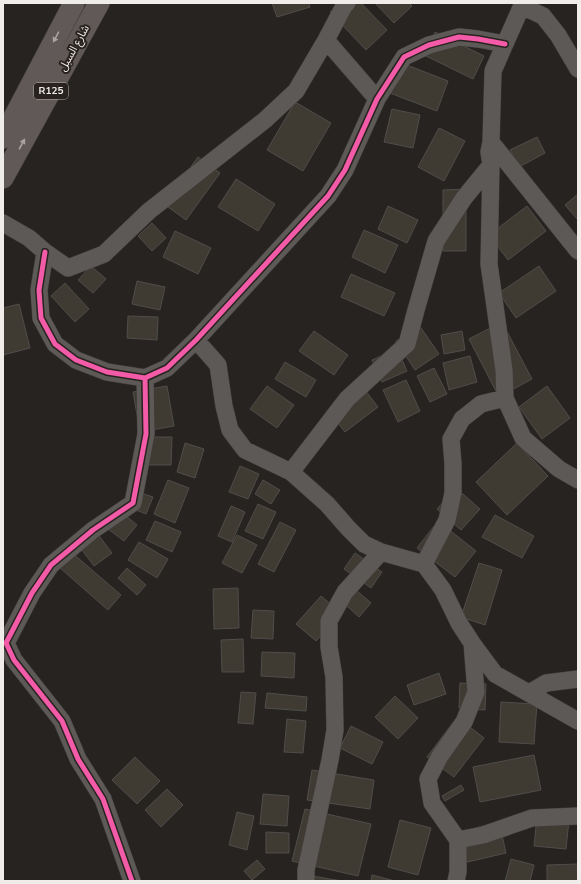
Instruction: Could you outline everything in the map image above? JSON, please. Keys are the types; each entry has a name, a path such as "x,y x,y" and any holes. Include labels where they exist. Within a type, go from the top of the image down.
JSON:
{"main road":[{"name":"شارع السبل","path":"3,138 74,3"},
{"name":"شارع السبل","path":"3,178 99,3"}],"street":[{"path":"3,223 29,238 45,252 68,268 104,254 150,211 265,120 296,92 347,3"},
{"path":"578,69 558,35 543,16 522,4 493,71 491,142 489,152 491,165 489,264 504,370 505,398 523,438 559,469 578,480"},
{"path":"45,252 39,290 41,318 55,344 76,360 101,370 145,378 167,368 196,340 328,196 345,170 377,99 404,57 430,44 459,37 505,44"},
{"path":"326,40 377,99"},
{"path":"491,142 578,251"},
{"path":"292,472 347,399 407,344 436,241 464,198 491,165"},
{"path":"196,340 218,365 224,406 230,430 245,450 292,472 327,504 364,544 381,552 424,564 443,590 459,623 495,674 578,721"},
{"path":"132,881 103,799 78,759 62,722 14,660 6,643 32,593 51,565 93,530 133,503 146,434 145,378"},
{"path":"424,564 447,520 453,493 451,440 462,419 481,404 505,398"},
{"path":"306,881 306,870 335,730 334,676 329,647 329,621 345,592 381,552"},
{"path":"456,881 458,872 458,840 432,803 428,779 440,756 464,722 476,692 472,643"},
{"path":"529,693 546,683 578,679"},
{"path":"458,840 483,835 532,818 578,816"}],"building":[{"path":"272,3 309,3 310,7 277,17"},
{"path":"340,3 361,3 387,30 366,50 330,12"},
{"path":"375,3 409,3 412,6 394,23"},
{"path":"435,32 484,56 473,79 424,55"},
{"path":"394,60 448,81 437,111 382,90"},
{"path":"295,102 331,123 303,171 267,150"},
{"path":"392,109 420,115 413,148 384,142"},
{"path":"439,128 465,141 444,181 418,167"},
{"path":"537,137 545,153 519,167 510,150"},
{"path":"198,157 220,173 186,220 164,204"},
{"path":"236,179 275,204 258,231 218,207"},
{"path":"466,189 466,251 443,251 443,190"},
{"path":"578,194 578,220 565,205"},
{"path":"388,206 418,220 407,243 378,229"},
{"path":"527,206 546,231 508,260 489,235"},
{"path":"152,223 166,238 152,251 138,236"},
{"path":"364,230 398,245 385,273 352,257"},
{"path":"175,231 211,248 198,274 163,257"},
{"path":"91,266 106,279 93,293 78,280"},
{"path":"539,266 556,291 516,318 499,293"},
{"path":"351,274 395,293 384,316 341,297"},
{"path":"137,281 165,287 160,310 132,304"},
{"path":"65,283 89,309 75,322 51,296"},
{"path":"19,304 30,348 3,355 3,308"},
{"path":"128,316 158,317 157,340 127,338"},
{"path":"502,322 532,379 499,397 469,339"},
{"path":"419,325 439,354 415,370 396,341"},
{"path":"314,331 348,355 334,375 299,351"},
{"path":"462,331 465,350 444,354 441,335"},
{"path":"397,349 407,371 382,382 372,360"},
{"path":"470,356 477,382 449,390 443,363"},
{"path":"285,362 316,380 306,397 275,379"},
{"path":"434,368 447,394 430,402 417,376"},
{"path":"406,380 420,411 398,422 383,390"},
{"path":"167,386 174,426 140,432 133,392"},
{"path":"267,386 294,405 277,428 250,409"},
{"path":"362,386 378,407 345,432 328,410"},
{"path":"547,386 570,418 542,439 519,407"},
{"path":"146,437 172,437 171,465 145,465"},
{"path":"185,443 204,449 195,478 177,472"},
{"path":"517,443 548,476 507,515 476,482"},
{"path":"240,466 259,474 248,499 229,492"},
{"path":"168,480 189,488 175,523 154,514"},
{"path":"263,480 280,490 271,504 255,494"},
{"path":"456,488 480,509 461,530 437,509"},
{"path":"138,492 153,497 146,514 131,508"},
{"path":"258,504 276,512 263,539 245,531"},
{"path":"231,506 245,512 232,542 218,536"},
{"path":"121,512 137,525 124,541 108,529"},
{"path":"495,515 534,536 522,558 482,537"},
{"path":"155,521 181,532 172,552 146,540"},
{"path":"438,521 476,551 455,577 417,548"},
{"path":"280,522 296,530 274,572 258,564"},
{"path":"94,529 112,553 94,566 76,542"},
{"path":"237,535 257,545 242,573 222,563"},
{"path":"139,542 168,559 157,578 128,560"},
{"path":"63,545 121,595 108,610 51,560"},
{"path":"355,553 382,572 371,588 344,569"},
{"path":"479,563 502,570 485,625 461,617"},
{"path":"127,568 146,585 137,595 118,578"},
{"path":"348,583 371,603 359,617 336,596"},
{"path":"238,588 239,628 214,629 213,589"},
{"path":"321,596 341,613 316,641 296,624"},
{"path":"253,610 274,611 273,639 251,638"},
{"path":"243,639 244,672 222,672 221,640"},
{"path":"262,652 295,653 294,678 261,676"},
{"path":"439,673 446,694 414,705 407,685"},
{"path":"460,683 486,684 485,710 459,708"},
{"path":"241,692 256,693 253,724 238,723"},
{"path":"267,693 307,697 306,711 265,708"},
{"path":"395,696 418,718 398,739 375,717"},
{"path":"501,702 537,704 534,744 499,742"},
{"path":"457,717 484,738 454,777 427,757"},
{"path":"287,719 306,721 303,753 284,752"},
{"path":"351,726 383,742 372,764 340,748"},
{"path":"534,755 541,790 480,802 473,767"},
{"path":"135,757 160,781 137,804 112,780"},
{"path":"312,770 374,780 370,809 307,800"},
{"path":"461,785 464,790 445,801 442,796"},
{"path":"167,789 183,805 161,827 145,810"},
{"path":"263,794 289,796 287,826 260,824"},
{"path":"305,809 371,824 358,876 292,861"},
{"path":"237,812 254,816 247,850 229,845"},
{"path":"537,817 569,820 566,849 534,846"},
{"path":"400,820 431,828 418,875 388,867"},
{"path":"499,822 506,853 463,863 456,833"},
{"path":"266,832 289,833 289,853 266,853"},
{"path":"511,859 534,865 530,881 505,881"},
{"path":"257,860 265,869 252,880 244,871"},
{"path":"578,864 578,881 547,881 547,865"},
{"path":"300,874 342,881 299,881"},
{"path":"372,875 395,881 371,881"}],"cycle path":[{"path":"45,252 39,290 41,318 55,344 76,360 107,372 145,378 167,368 196,340 328,196 345,170 377,99 404,57 429,45 459,37 505,44"},
{"path":"132,881 103,799 78,759 62,721 14,660 6,643 32,593 51,565 93,530 133,503 146,434 145,378"}]}
